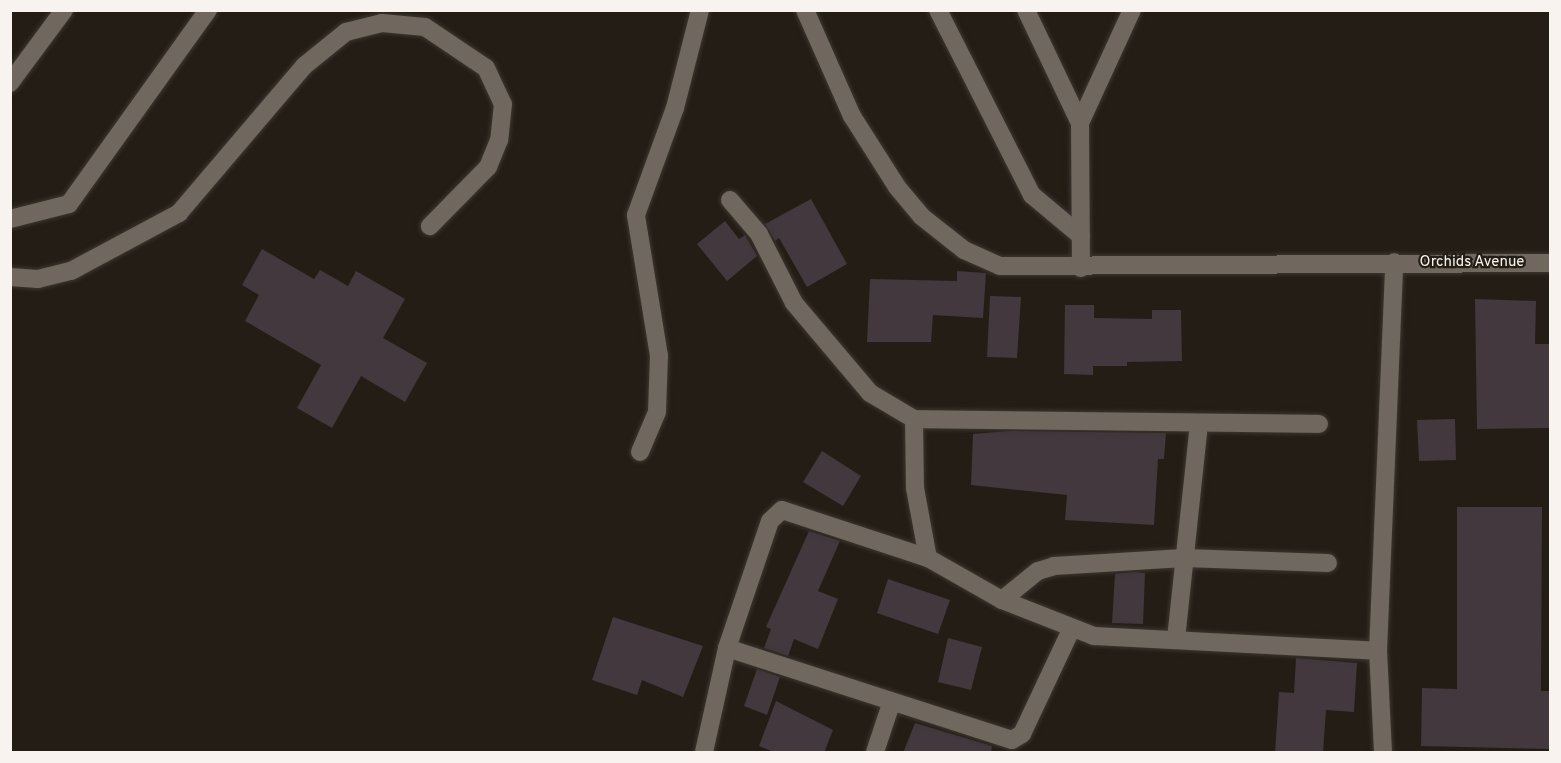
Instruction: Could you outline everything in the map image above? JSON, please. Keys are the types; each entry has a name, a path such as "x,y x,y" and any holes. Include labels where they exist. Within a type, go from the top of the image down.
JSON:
{"street":[{"path":"10,83 64,10"},
{"path":"10,219 69,204 208,10"},
{"path":"640,452 657,412 659,356 636,215 675,108 700,10"},
{"name":"Orchids Avenue","path":"805,10 852,116 921,216 964,250 1000,266 1081,268 1394,262 1551,263"},
{"path":"938,10 1032,195 1081,236"},
{"path":"1026,10 1080,123 1081,268"},
{"path":"1080,123 1132,10"},
{"path":"10,277 38,279 71,271 179,213 304,66 346,32 382,23 426,27 486,68 503,104 499,140 488,167 430,226"},
{"path":"730,200 759,234 794,303 870,393 914,419 1319,424"},
{"path":"1383,753 1378,651 1394,262"},
{"path":"914,419 915,488 928,558"},
{"path":"1176,639 1184,558 1194,508 1199,423"},
{"path":"704,753 727,648 770,521 782,510 928,558 1002,600 1071,630 1176,639 1378,651"},
{"path":"1002,600 1038,571 1054,566 1184,558 1328,563"},
{"path":"727,648 891,704 1012,740 1022,734 1071,630"},
{"path":"875,753 891,704"}],"building":[{"path":"811,199 847,264 807,287 779,238 775,241 765,224"},
{"path":"725,221 739,239 745,235 757,256 727,281 697,244"},
{"path":"262,249 314,279 320,270 348,286 356,271 405,299 383,338 427,363 405,402 361,376 332,428 297,408 321,365 245,321 259,295 242,285"},
{"path":"957,271 986,273 983,318 933,315 931,342 867,342 870,279 957,281"},
{"path":"990,296 1021,297 1017,358 987,357"},
{"path":"1475,299 1536,301 1535,344 1551,344 1551,428 1477,429"},
{"path":"1065,305 1094,305 1094,318 1152,319 1152,310 1181,310 1182,361 1127,362 1127,366 1093,366 1093,375 1064,374"},
{"path":"1455,419 1456,460 1419,461 1417,420"},
{"path":"1009,431 1166,433 1164,459 1158,459 1154,525 1065,520 1067,495 971,485 973,434"},
{"path":"822,451 861,476 843,506 803,482"},
{"path":"1457,507 1542,507 1541,691 1551,691 1551,749 1421,746 1422,688 1457,689"},
{"path":"809,531 840,541 818,591 838,599 818,649 794,639 788,656 764,648 771,629 766,627"},
{"path":"1145,573 1143,624 1112,623 1115,574"},
{"path":"888,579 950,600 938,634 877,613"},
{"path":"613,617 703,646 683,697 642,680 637,695 592,680"},
{"path":"948,638 982,647 971,690 938,682"},
{"path":"1296,658 1357,663 1354,712 1326,710 1323,753 1275,753 1279,692 1294,693"},
{"path":"757,669 780,677 767,715 744,706"},
{"path":"776,701 833,730 824,753 776,753 759,746"},
{"path":"915,723 992,746 991,753 903,753"}]}
